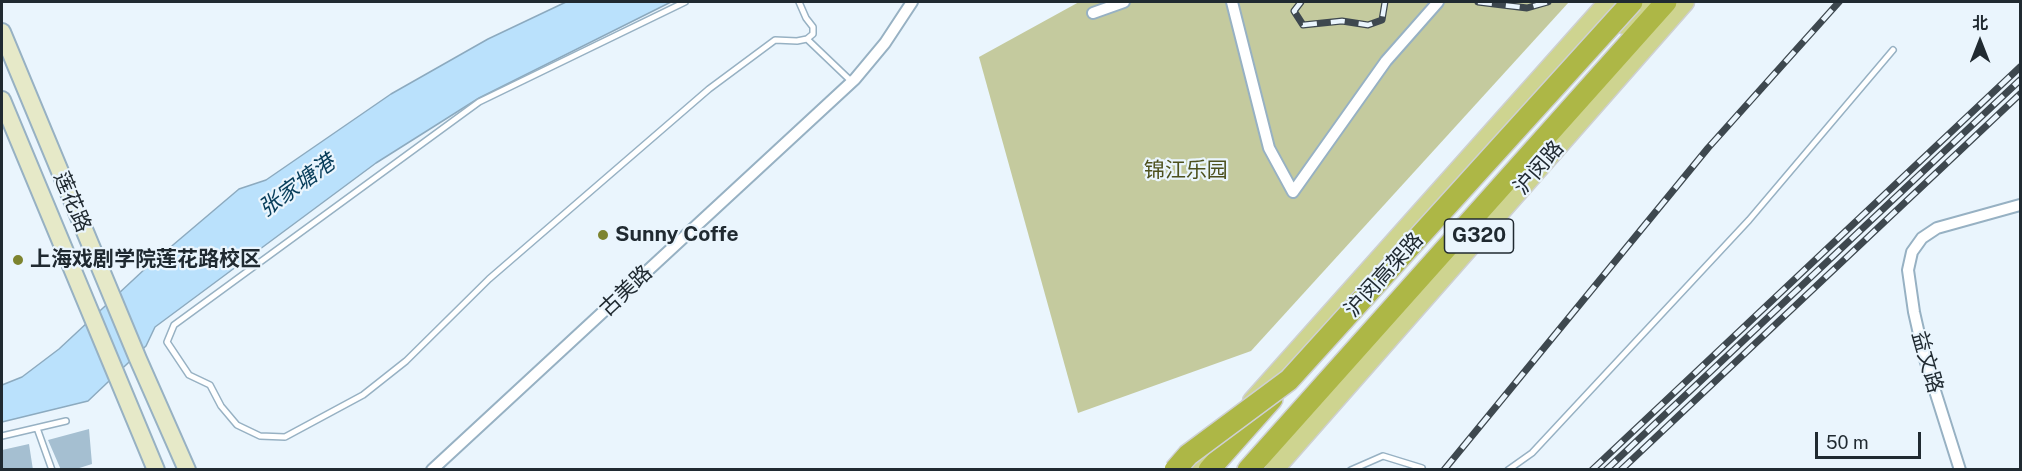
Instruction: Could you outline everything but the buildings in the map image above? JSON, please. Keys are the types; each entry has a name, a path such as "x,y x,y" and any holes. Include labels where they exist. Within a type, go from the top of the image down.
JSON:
{"highway":[{"name":"沪闵高架路","path":"1209,470 1632,2"},
{"name":"沪闵高架路","path":"1248,470 1666,2"},
{"path":"1175,470 1188,455 1289,380"}],"main road":[{"name":"G320","path":"1191,470 1608,2"},
{"path":"1567,47 1614,38 1646,2"},
{"name":"沪闵路","path":"1274,470 1685,2"},
{"name":"莲花路","path":"2,32 138,359 187,470"},
{"name":"莲花路","path":"2,99 156,470"}],"street":[{"name":"古美路","path":"432,470 852,82 885,43 912,2"},
{"path":"1093,13 1124,2"},
{"path":"1232,2 1269,148 1293,192 1386,61 1438,2"},
{"name":"益文路","path":"1960,470 1924,356 1914,312 1908,270 1912,252 1922,238 1937,228 2020,205"}],"lane":[{"path":"685,2 479,102 174,325 167,342 189,375 210,385 220,406 237,424 260,436 285,437 363,395 406,361 489,279 709,89 775,40 797,41 807,39 813,34 813,27 799,2"},
{"path":"807,39 852,82"},
{"path":"1508,470 1532,453 1741,229 1893,50"},
{"path":"2,436 66,421"},
{"path":"37,428 52,470"},
{"path":"1351,470 1383,456 1422,468"}],"green space":[{"name":"锦江乐园","path":"1079,2 1569,2 1251,351 1078,413 979,57"}],"water":[{"name":"张家塘港","path":"566,2 671,2 479,98 376,163 155,327 146,346 88,401 2,422 2,385 22,377 59,349 147,267 239,189 266,180 391,94 488,39"}],"railway":[{"path":"1301,2 1294,11 1303,25 1342,21 1368,25 1382,20 1385,2"},
{"path":"1478,2 1527,8 1548,2"},
{"path":"1444,470 1708,148 1839,2"},
{"path":"1592,470 2020,67"},
{"path":"1606,470 2020,80"},
{"path":"1621,470 2020,94"}],"place":[{"name":"Sunny Coffe","path":"603,235"},
{"name":"上海戏剧学院莲花路校区","path":"18,260"}]}
